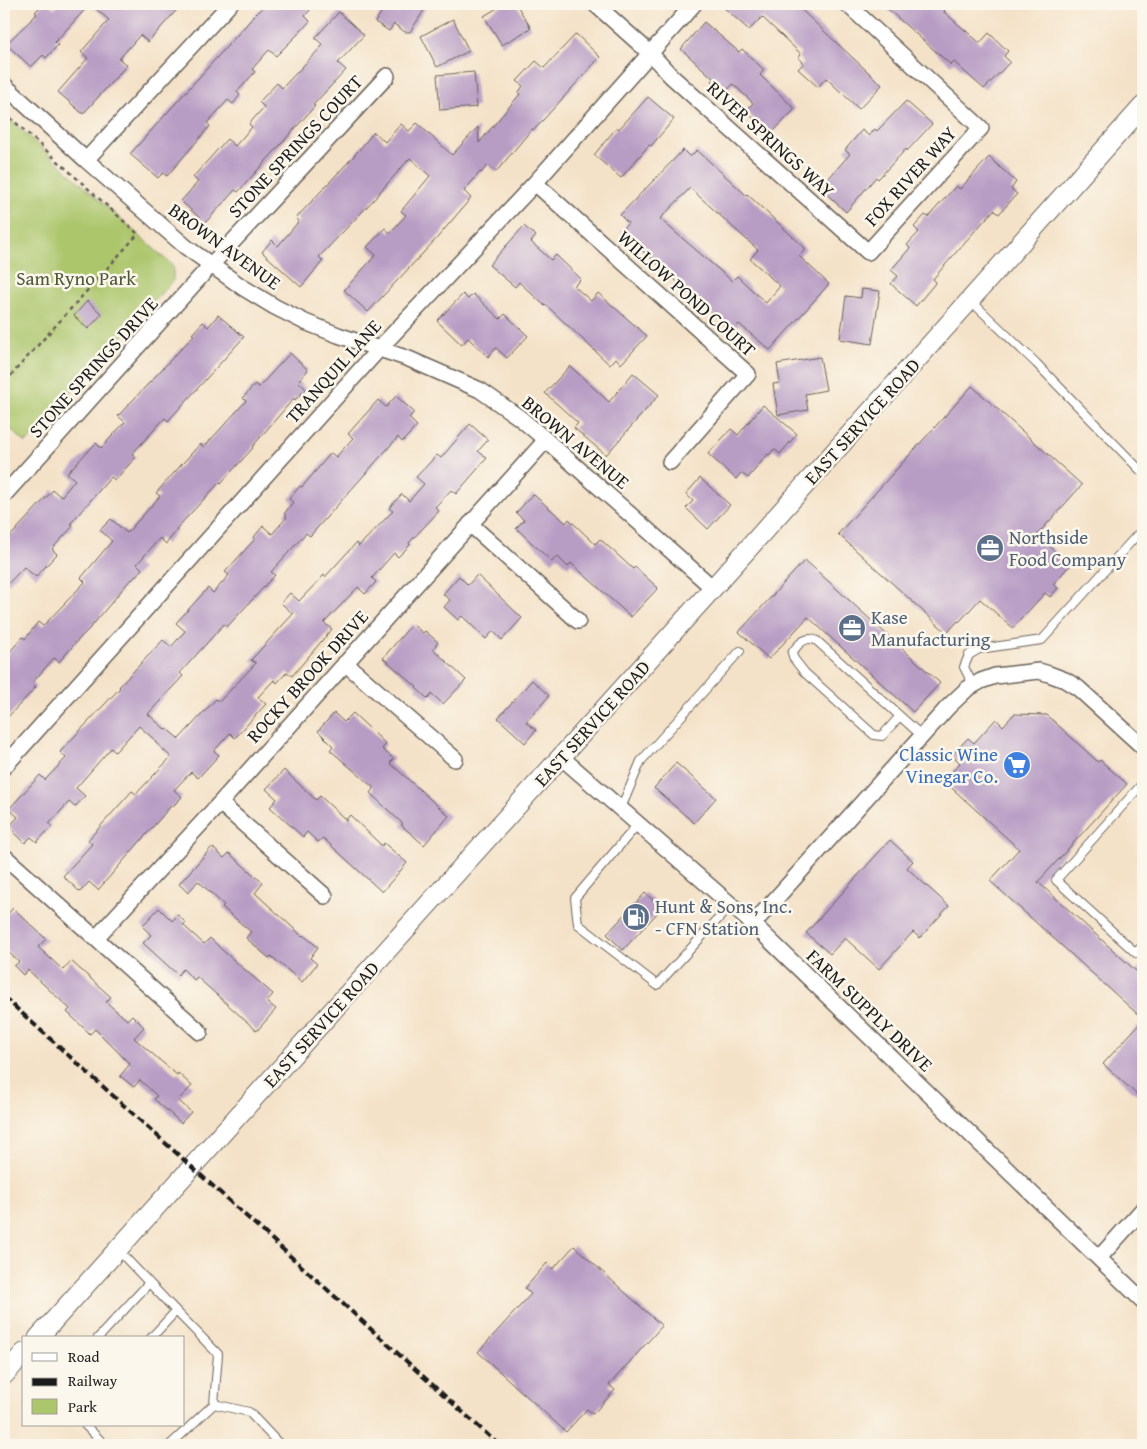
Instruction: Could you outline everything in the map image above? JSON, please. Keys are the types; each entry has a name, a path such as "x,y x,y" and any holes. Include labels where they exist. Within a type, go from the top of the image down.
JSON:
{"street":[{"path":"86,160 230,4"},
{"name":"RIVER SPRINGS WAY","path":"595,4 650,53 671,76 868,252"},
{"name":"TRANQUIL LANE","path":"4,767 379,349 534,183 694,4"},
{"name":"FOX RIVER WAY","path":"847,4 981,128 868,252"},
{"name":"STONE SPRINGS COURT","path":"211,265 387,76"},
{"name":"BROWN AVENUE","path":"4,85 86,160 186,247 242,287 283,311 338,335 409,358 480,390 520,418 546,440 713,588"},
{"name":"EAST SERVICE ROAD","path":"40,1336 713,588 1143,106"},
{"name":"WILLOW POND COURT","path":"534,183 748,374 670,462"},
{"name":"STONE SPRINGS DRIVE","path":"4,495 211,265"},
{"name":"ROCKY BROOK DRIVE","path":"96,938 546,440"},
{"path":"470,524 578,621"},
{"path":"345,663 455,759"},
{"path":"752,924 948,707 967,689 981,681 996,676 1035,673 1039,671 1065,680 1078,688 1143,747"},
{"name":"FARM SUPPLY DRIVE","path":"561,757 752,924 1143,1299"},
{"path":"220,803 325,896"},
{"path":"4,856 200,1032"},
{"path":"1099,1258 1143,1209"},
{"path":"4,1375 22,1355"}],"lane":[{"path":"970,300 1036,363 1141,471"},
{"path":"974,686 964,667 969,655 978,649 1042,640 1137,535"},
{"path":"900,716 882,736 874,735 805,673 794,659 792,653 796,646 806,639 817,641 900,716 922,736"},
{"path":"621,808 642,761 740,651"},
{"path":"1143,783 1056,880 1136,952 1143,945"},
{"path":"638,824 575,898 578,924 657,985 731,905"},
{"path":"118,1250 218,1354 214,1404 170,1445"},
{"path":"100,1336 149,1283"},
{"path":"153,1336 176,1311"},
{"path":"214,1404 249,1412 280,1445"},
{"path":"86,1426 106,1445"}],"path":[{"path":"4,112 138,234 4,383"}],"green space":[{"name":"Sam Ryno Park","path":"4,114 173,266 173,280 26,443 4,423"}],"building":[{"path":"43,4 49,4 55,9 59,4 90,4 55,42 58,45 46,58 43,55 31,67 6,44 37,14 35,12"},
{"path":"90,4 182,4 148,42 140,35 119,59 127,65 83,114 58,92 88,58 81,52 109,20"},
{"path":"265,4 315,4 305,16 310,21 302,30 276,56 269,50 252,69 255,72 237,92 240,95 233,104 228,100 207,123 210,126 167,176 163,173 158,178 130,154"},
{"path":"387,4 428,4 410,32 405,32 394,24 389,31 375,22"},
{"path":"504,4 516,4 531,28 502,45 484,16"},
{"path":"720,4 795,4 882,85 859,109 826,78 818,87 798,69 804,63 798,57 801,54 762,17 749,30"},
{"path":"882,4 937,4 980,43 989,33 1008,51 1004,56 1010,62 984,89 954,62 951,65"},
{"path":"339,12 364,35 338,63 346,70 313,105 315,106 238,192 235,190 205,223 181,201 198,182 193,177 227,139 235,146 252,127 249,124 264,107 259,102 277,83 282,88 323,45 315,38"},
{"path":"453,19 469,51 437,67 421,36"},
{"path":"704,22 739,52 742,49 764,70 760,75 795,109 770,135 746,111 753,103 733,84 725,93 712,81 714,79 681,49"},
{"path":"576,34 600,57 534,130 532,129 496,172 488,165 480,172 464,191 471,198 437,238 368,312 344,290 376,255 367,247 385,228 390,233 406,215 401,211 430,176 410,158 380,193 319,257 323,261 301,287 262,252 272,240 278,246 299,221 296,218 374,132 385,142 401,124 409,131 417,123 452,155 478,127 479,143 520,94 518,93 523,86 517,81 536,61 544,68"},
{"path":"474,72 477,107 440,110 437,75"},
{"path":"648,97 674,119 621,178 594,155 617,127 619,129"},
{"path":"906,101 932,124 878,179 876,177 846,212 820,188 850,154 845,150 862,130 869,136 875,129 877,131"},
{"path":"683,150 690,157 697,150 806,249 799,256 829,284 770,350 739,324 732,331 621,231 628,223 620,215","holes":["690,188 758,250 750,259 780,286 766,303 737,276 732,281 660,219"]},
{"path":"989,157 1016,182 1011,189 1017,194 999,214 994,210 965,242 933,279 936,282 916,306 891,284 898,276 891,270 910,248 907,245 919,232 914,227 925,215 928,217 956,186 960,189"},
{"path":"524,226 536,236 531,242 551,260 556,255 581,279 574,286 591,301 598,293 647,336 621,364 616,358 610,365 519,282 515,287 489,265"},
{"path":"862,289 880,291 872,344 840,339 846,296 861,298"},
{"path":"463,294 468,299 473,294 500,319 505,314 528,336 507,358 496,348 488,357 468,338 462,345 437,321"},
{"path":"87,301 102,314 88,329 74,316"},
{"path":"218,315 244,337 168,421 165,418 132,454 136,457 115,480 111,477 71,523 73,526 52,549 57,554 36,577 24,567 4,588 4,543 53,490 61,497 75,480 67,473 96,443 101,448 125,422 118,416 194,335 192,334 203,322 208,327"},
{"path":"290,353 308,370 298,381 306,389 295,400 294,398 253,448 176,529 166,544 160,538 137,564 142,569 131,579 59,662 54,658 32,683 36,687 4,721 4,658 23,637 25,639 38,622 43,626 85,582 81,578 112,541 100,530 111,519 127,533 160,496 156,493 200,444 204,447 246,401 243,398 255,384 259,387"},
{"path":"820,357 826,390 805,394 808,410 778,415 773,384 780,383 777,364"},
{"path":"570,366 609,402 633,373 659,395 606,455 574,428 578,423 545,393"},
{"path":"972,386 1082,485 1037,535 1070,565 1053,584 1058,588 1050,597 1045,593 1013,628 980,599 947,633 838,534"},
{"path":"396,396 414,412 409,418 417,426 402,442 398,437 310,536 306,533 271,572 275,575 227,627 224,624 180,673 183,676 148,714 179,739 216,699 219,702 256,663 251,660 293,614 281,603 290,593 299,601 324,575 325,577 356,543 359,546 393,511 389,508 402,494 409,501 424,484 416,477 437,455 441,458 470,424 488,440 478,451 487,458 456,494 451,490 435,507 439,511 398,557 394,553 372,578 376,582 365,594 358,587 324,623 332,629 292,676 287,672 277,683 274,680 258,697 266,704 235,738 230,733 214,751 219,755 198,778 191,772 174,790 182,797 171,806 98,890 89,882 80,892 63,876 92,844 88,840 132,791 136,794 171,757 139,726 115,752 111,748 76,788 85,796 75,807 69,802 49,824 52,826 37,842 31,837 25,843 9,827 18,817 9,809 40,775 45,780 66,758 60,752 163,640 171,647 185,631 176,623 208,588 213,593 229,575 225,572 255,539 254,537 263,526 272,534 287,517 284,514 293,502 289,499 300,486 302,487 331,453 336,457 353,438 348,434 378,400 386,407"},
{"path":"763,405 797,434 780,454 774,449 768,454 748,478 741,473 736,479 708,454 731,429 738,435"},
{"path":"700,478 730,505 708,529 686,508 693,501 686,494"},
{"path":"533,494 566,523 569,519 595,544 600,539 633,569 635,567 658,588 631,617 571,563 568,567 557,556 552,562 516,528 524,520 516,513"},
{"path":"805,560 940,683 913,712 808,617 769,659 739,632"},
{"path":"477,575 522,618 502,640 493,631 486,639 462,616 458,620 444,607 450,600 443,594 459,576 468,585"},
{"path":"412,624 423,633 425,631 438,642 433,649 466,680 443,704 432,694 428,699 383,658"},
{"path":"532,680 549,696 526,722 536,730 525,743 498,718"},
{"path":"334,713 344,722 353,713 386,744 382,749 394,759 390,763 449,816 424,845 401,825 403,824 370,793 374,788 330,750 333,746 318,731"},
{"path":"1014,714 1047,715 1098,762 1100,760 1127,784 1038,882 1136,971 1143,964 1143,1019 990,881 1019,849 944,781 960,763 952,755 968,738 974,743 996,719 1003,726"},
{"path":"676,763 716,798 694,823 654,788"},
{"path":"284,770 316,800 320,796 346,820 350,815 382,846 384,843 407,863 382,892 323,838 318,842 307,832 303,837 270,807 277,799 266,789"},
{"path":"890,840 913,861 907,868 949,906 920,938 913,932 879,969 845,938 830,954 806,933"},
{"path":"212,847 224,858 229,853 263,883 255,893 302,936 318,947 310,958 317,964 302,982 271,956 269,958 246,938 251,932 222,907 224,905 198,881 188,893 179,884"},
{"path":"645,893 662,908 623,950 607,934"},
{"path":"13,908 46,939 38,947 63,970 71,961 111,997 106,1002 127,1020 132,1015 144,1027 134,1038 192,1086 178,1100 191,1112 181,1123 154,1099 157,1096 140,1080 134,1087 120,1076 130,1064 95,1029 90,1034 67,1012 70,1009 28,970 23,975 14,966 19,962 4,948 4,918"},
{"path":"159,908 172,921 178,915 186,923 183,925 204,944 210,938 273,994 267,1002 276,1009 257,1031 197,977 194,980 183,969 178,975 143,943 151,935 142,926"},
{"path":"1143,1020 1143,1100 1103,1064"},
{"path":"574,1246 662,1326 609,1385 615,1390 593,1414 587,1409 566,1432 478,1352 531,1294 525,1288 547,1263 553,1269"}],"railway":[{"path":"4,997 499,1445"}],"place":[{"name":"Northside Food Company","path":"990,548"},
{"name":"Kase Manufacturing","path":"852,628"},
{"name":"Classic Wine Vinegar Co.","path":"1017,765"},
{"name":"Hunt & Sons, Inc. - CFN Station","path":"636,917"}]}
